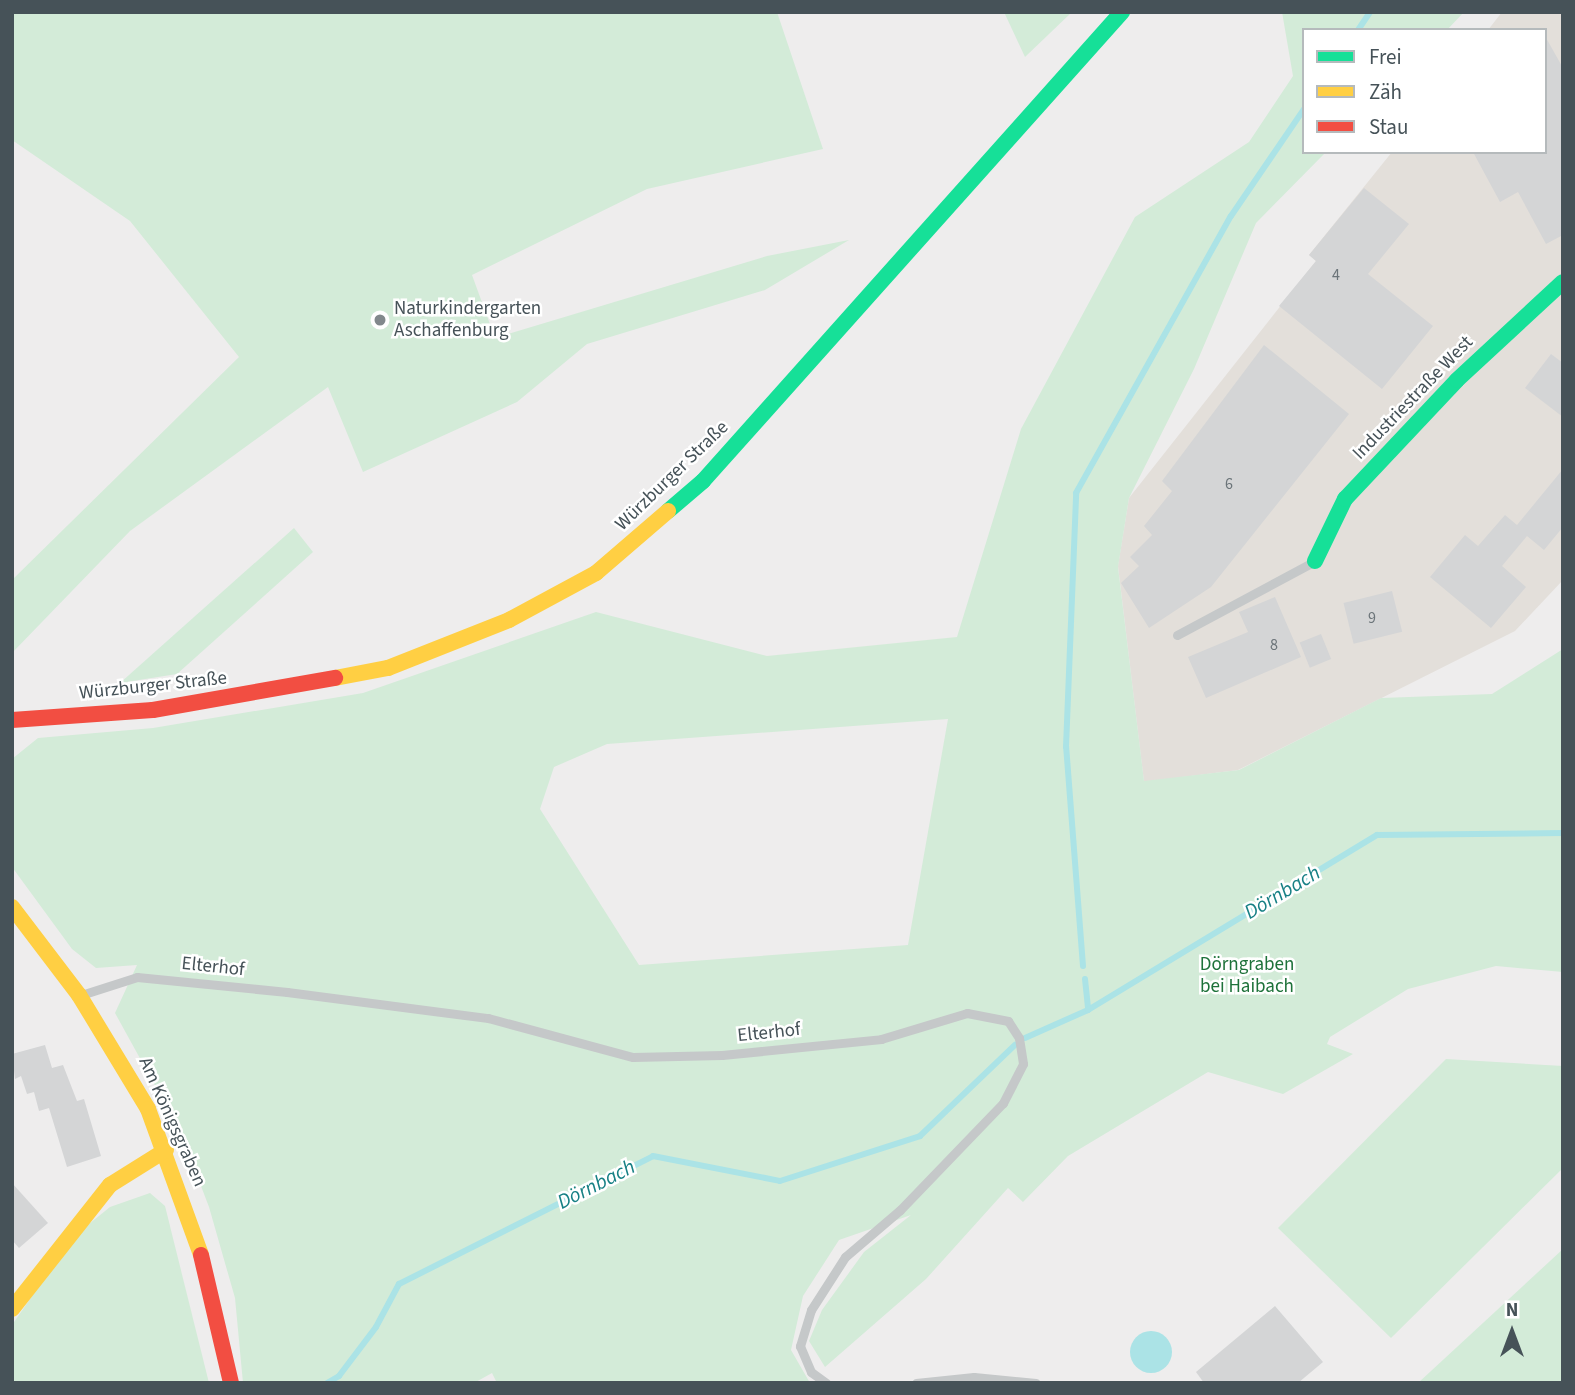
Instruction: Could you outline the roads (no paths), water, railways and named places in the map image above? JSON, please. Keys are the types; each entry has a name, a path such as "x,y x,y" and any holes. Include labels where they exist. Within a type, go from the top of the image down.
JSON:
{"main road":[{"name":"Würzburger Straße","path":"12,720 153,710 388,668 509,620 596,573 703,481 1122,12"},
{"name":"Industriestraße West","path":"1315,561 1345,499 1457,380 1563,282"},
{"name":"Am Königsgraben","path":"12,907 79,995 128,1069 166,1150 200,1248 231,1382"},
{"path":"12,1309 110,1185 166,1150"}],"lane":[{"path":"1177,635 1315,561"},
{"name":"Elterhof","path":"79,995 137,977 287,992 488,1018 633,1057 722,1055 881,1039 967,1013 1008,1021 1018,1038 1023,1065 1003,1103 845,1257 811,1310 800,1346 811,1372 826,1383"},
{"path":"916,1383 974,1377 1036,1383"}],"water":[{"path":"1151,1331 1166,1337 1172,1352 1166,1367 1151,1373 1136,1367 1130,1352 1136,1337"}],"waterway":[{"path":"1359,28 1370,12"},
{"path":"1083,966 1066,747 1076,493 1231,216 1302,112"},
{"name":"Dörnbach","path":"1025,1038 1088,1010 1377,835 1563,833"},
{"path":"1085,979 1088,1010"},
{"name":"Dörnbach","path":"327,1383 339,1376 376,1327 399,1284 653,1156 780,1181 920,1136 1015,1045"}],"place":[{"name":"Naturkindergarten Aschaffenburg","path":"380,320"}],"park label":[{"name":"Dörngraben bei Haibach","path":"1247,976"}]}
